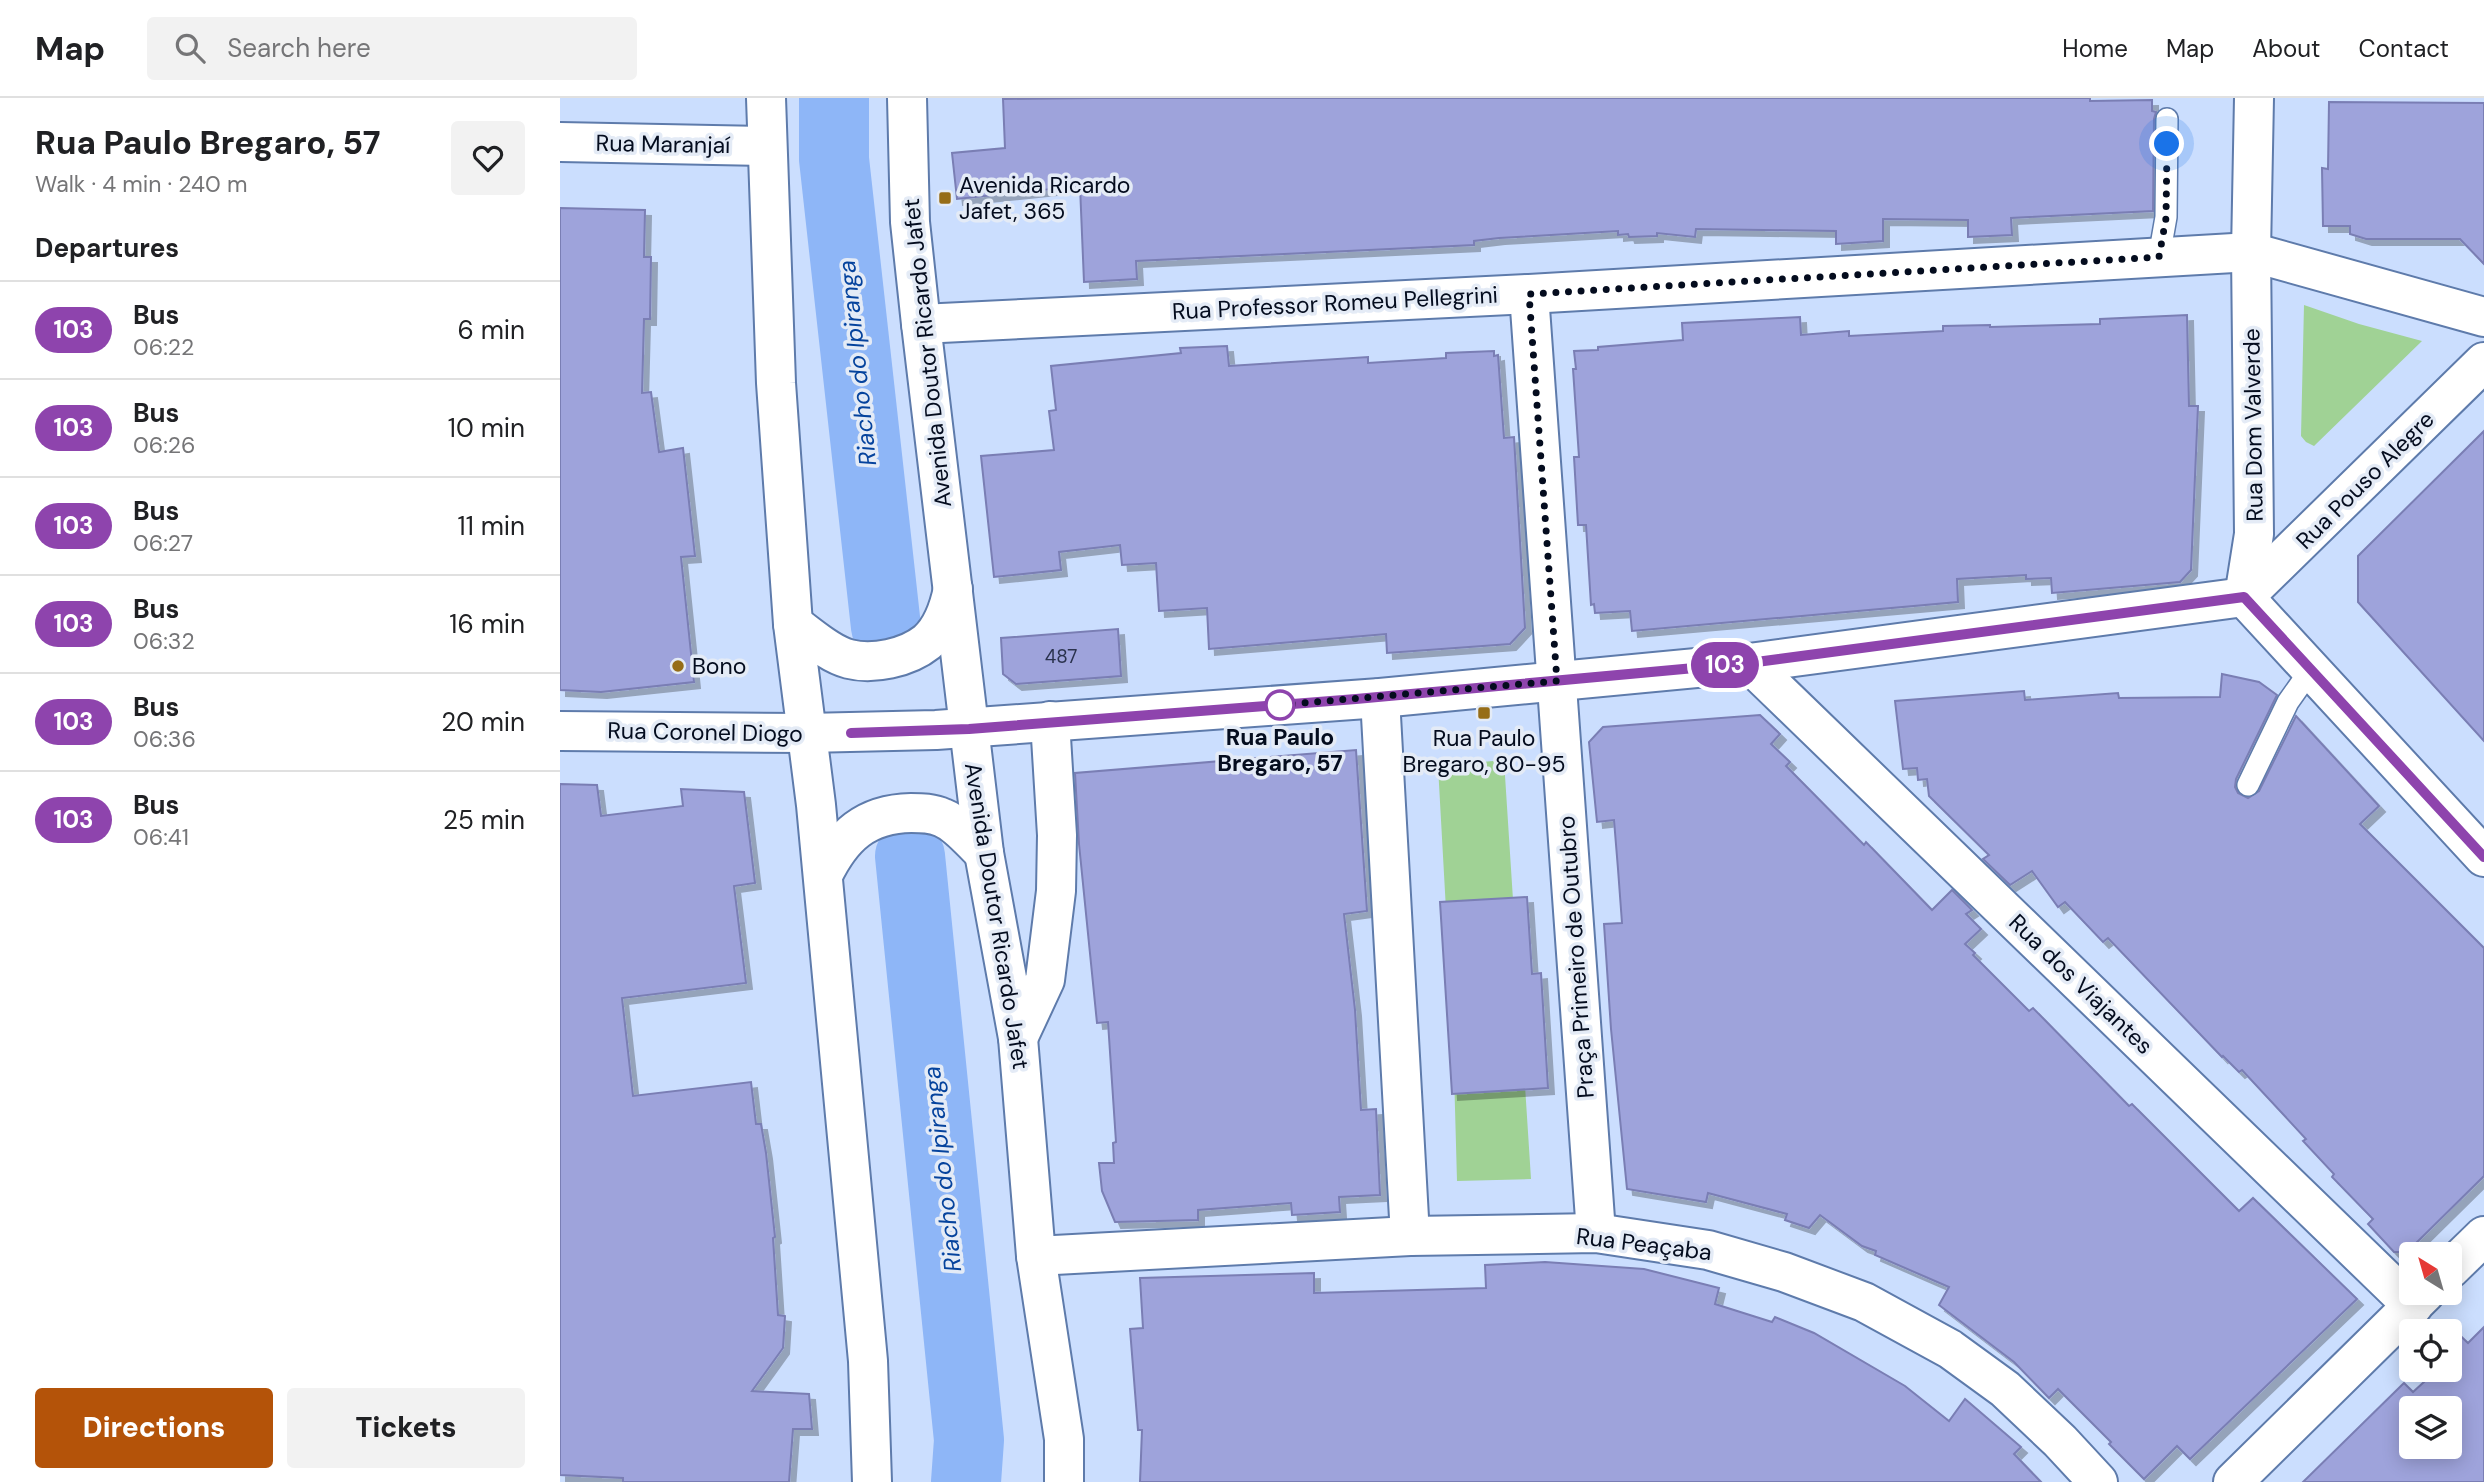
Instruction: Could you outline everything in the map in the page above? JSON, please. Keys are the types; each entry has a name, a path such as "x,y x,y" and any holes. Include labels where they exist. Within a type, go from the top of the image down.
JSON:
{"street":[{"path":"766,98 776,383 793,624 822,875 868,1361 872,1482"},
{"name":"Avenida Doutor Ricardo Jafet","path":"907,98 910,222 921,324 984,853 1018,1038 1036,1256 1064,1439 1065,1482"},
{"name":"Rua Dom Valverde","path":"2244,597 2254,534 2251,252 2254,98"},
{"name":"Rua Maranjaí","path":"560,142 767,146"},
{"name":"Rua Professor Romeu Pellegrini","path":"921,324 1529,294 2251,252 2484,317"},
{"name":"Praça Primeiro de Outubro","path":"1529,294 1596,1233"},
{"name":"Rua Pouso Alegre","path":"2244,597 2484,362"},
{"path":"793,624 848,659 872,661 896,657 926,643 936,632 950,604 954,588"},
{"path":"2244,597 2484,857"},
{"name":"Rua Coronel Diogo","path":"560,731 851,733 969,729 1380,698 1749,663 2244,597"},
{"name":"Rua dos Viajantes","path":"1749,663 2399,1281"},
{"path":"1380,698 1410,1237"},
{"path":"1018,1038 1045,980 1056,891 1057,835 1050,721"},
{"path":"822,875 832,856 855,829 871,820 900,813 929,813 946,819 984,853"},
{"name":"Rua Peaçaba","path":"1036,1256 1410,1237 1596,1233 1708,1250 1784,1272 1864,1302 1950,1349 2005,1389 2060,1441 2098,1482"},
{"path":"2462,1257 2484,1236"},
{"path":"2233,1482 2413,1306"}],"lane":[{"path":"2159,257 2166,218 2167,119"},
{"path":"2248,785 2288,702 2312,668"}],"green space":[{"path":"2304,305 2359,324 2422,341 2314,446 2301,436"},
{"path":"1504,760 1531,1179 1457,1181 1453,1036 1438,766"}],"building":[{"path":"1003,99 2152,100 2152,111 2156,112 2153,211 2011,218 2012,235 1968,237 1968,220 1883,219 1883,241 1836,244 1836,231 1696,229 1695,237 1657,233 1657,236 1629,237 1628,234 1618,235 1618,231 1499,238 1474,241 1474,245 1136,261 1137,279 1084,282 1080,186 957,199 952,153 1005,148"},
{"path":"2329,102 2484,103 2484,264 2460,239 2366,239 2350,234 2350,226 2323,226 2322,168 2328,169"},
{"path":"560,208 645,210 644,257 651,257 650,319 644,319 642,393 651,392 659,452 683,448 695,556 681,557 694,682 601,692 560,690"},
{"path":"2187,315 2189,406 2198,406 2191,570 2180,582 2052,593 2051,578 2026,579 2026,575 1957,579 1958,602 1632,631 1630,611 1595,613 1594,604 1591,605 1586,525 1578,525 1574,457 1579,457 1574,351 1683,340 1682,323 1800,317 1801,335 1849,331 1849,336 1943,331 1943,326 2100,324 2100,319"},
{"path":"1227,346 1229,366 1368,357 1368,363 1446,358 1446,353 1494,351 1494,356 1498,355 1504,438 1514,437 1525,628 1510,644 1387,653 1386,634 1209,649 1207,608 1159,611 1156,563 1122,565 1120,545 1059,552 1061,570 994,577 981,456 1054,450 1049,411 1056,410 1051,366 1181,353 1180,348"},
{"path":"2484,431 2484,741 2358,602 2358,556"},
{"path":"1118,629 1121,676 1016,684 1003,674 1001,638"},
{"path":"2222,674 2259,682 2277,695 2236,779 2235,787 2238,793 2248,798 2259,791 2296,716 2379,806 2360,824 2484,948 2484,1176 2417,1242 2399,1242 2399,1252 2394,1252 2368,1224 2373,1219 2332,1177 2334,1174 2303,1141 2306,1139 2242,1070 2239,1072 2222,1057 2108,938 2103,942 2065,902 2058,907 2032,871 2010,885 1983,859 1989,855 1929,796 1927,779 1918,780 1917,768 1903,769 1895,701 2024,691 2025,700 2118,693 2119,698 2220,697"},
{"path":"1760,715 1780,734 1771,744 1790,762 1786,766 1932,910 1952,890 1972,910 1966,914 1981,929 1965,944 2029,1011 2033,1008 2129,1106 2132,1104 2239,1211 2253,1198 2357,1299 2190,1459 2177,1446 2144,1479 2058,1389 2049,1398 2014,1362 1939,1305 1949,1287 1875,1255 1876,1251 1862,1246 1820,1215 1809,1228 1785,1220 1787,1214 1708,1193 1706,1202 1627,1189 1611,1029 1604,924 1622,923 1614,820 1597,822 1589,742 1603,727"},
{"path":"1356,750 1367,911 1344,914 1355,1010 1361,1110 1376,1109 1380,1195 1339,1197 1340,1212 1292,1215 1291,1203 1198,1210 1198,1220 1115,1222 1102,1191 1099,1163 1114,1163 1113,1143 1116,1142 1108,1022 1097,1023 1079,844 1075,773"},
{"path":"560,784 597,785 601,816 683,806 681,789 744,792 755,883 734,886 746,983 622,998 633,1096 751,1082 756,1124 761,1124 766,1153 775,1237 778,1315 785,1316 783,1348 752,1391 809,1394 812,1429 793,1429 789,1482 623,1482 623,1478 560,1475"},
{"path":"1527,897 1532,974 1541,973 1548,1088 1452,1094 1440,902"},
{"path":"1545,1262 1644,1269 1719,1288 1715,1304 1772,1322 1775,1317 1814,1333 1905,1386 1949,1421 1965,1399 2021,1447 2014,1454 2041,1482 1140,1482 1142,1430 1138,1430 1130,1329 1143,1328 1140,1278 1314,1273 1314,1293 1486,1288 1485,1265"},
{"path":"2484,1327 2484,1482 2303,1482 2404,1383 2413,1392 2424,1382 2462,1382 2462,1337 2468,1343"}],"waterway":[{"name":"Riacho do Ipiranga","path":"834,98 834,159 886,627"},
{"name":"Riacho do Ipiranga","path":"910,856 969,1440 966,1482"}],"bus line":[{"name":"103","path":"851,733 969,729 1356,699 1749,663 2244,597 2484,857"}],"place":[{"name":"Avenida Ricardo Jafet, 365","path":"945,198"},
{"name":"Bono","path":"678,666"},
{"name":"Rua Paulo Bregaro, 57","path":"1280,705"},
{"name":"Rua Paulo Bregaro, 80-95","path":"1484,713"}],"route":[{"path":"1280,705 1557,681 1529,294 2159,257 2166,218 2167,144"}]}
